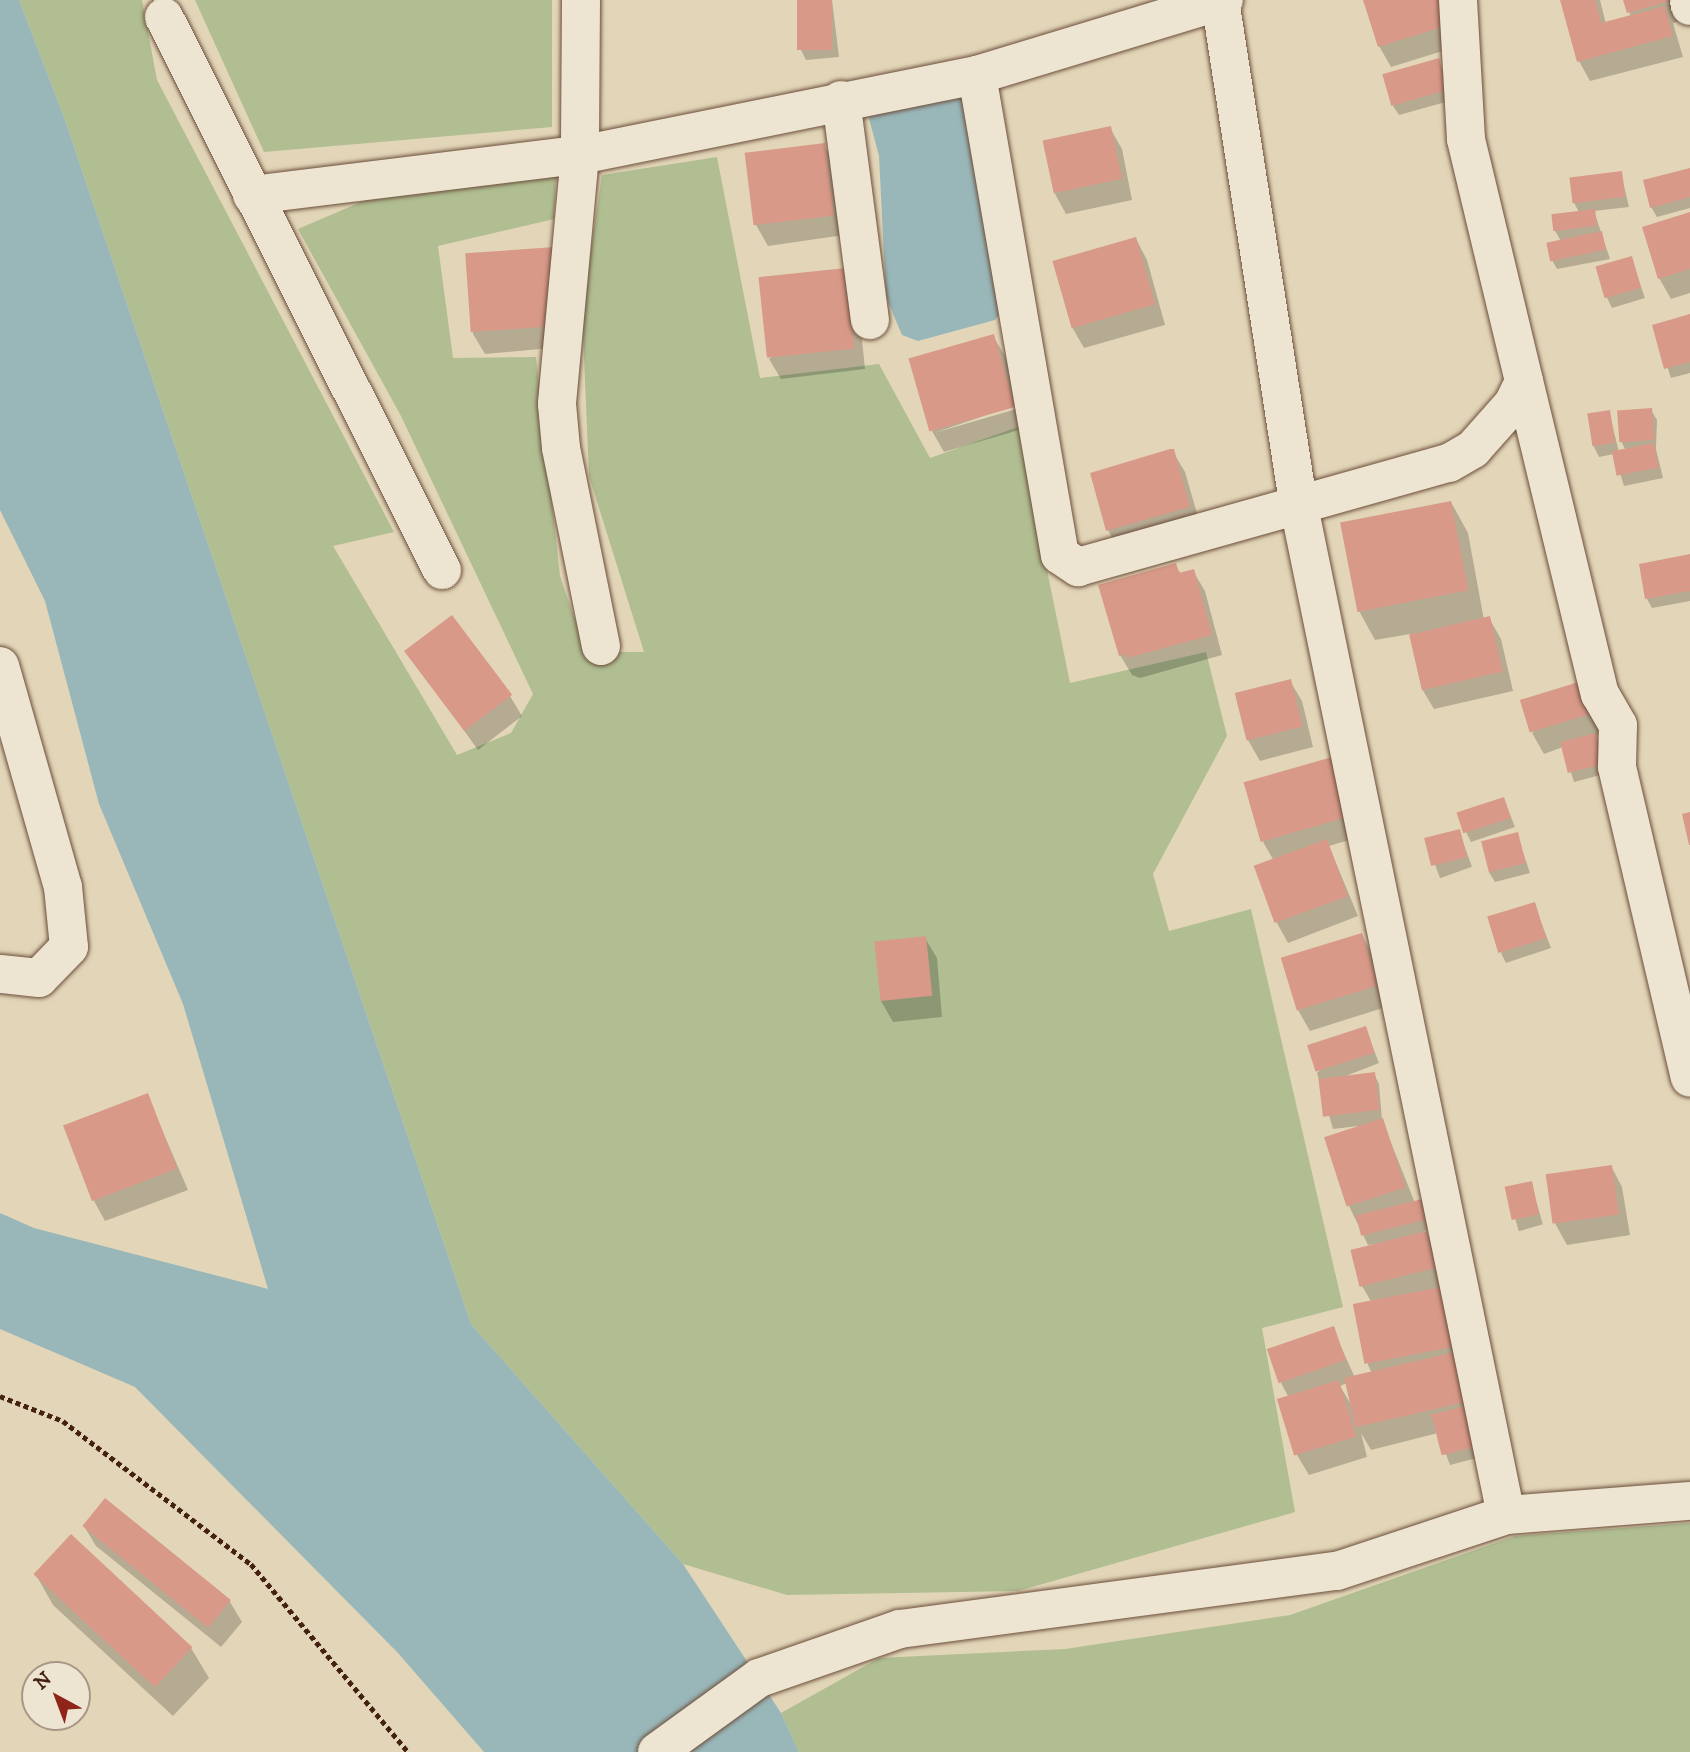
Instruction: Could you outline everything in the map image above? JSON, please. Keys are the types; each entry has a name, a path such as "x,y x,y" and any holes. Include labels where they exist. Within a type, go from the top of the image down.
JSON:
{"street":[{"path":"581,0 580,155 557,404 561,449 601,646"},
{"path":"1458,0 1466,139 1600,694 1618,725 1617,767 1690,1078"},
{"path":"1689,0 1690,6"},
{"path":"252,195 580,155 841,100 977,75 1221,1 1298,502 1506,1515"},
{"path":"164,17 442,570"},
{"path":"977,75 1059,555 1077,567 1461,456 1495,427 1524,381"},
{"path":"841,100 870,320"},
{"path":"0,666 63,887 69,947 39,978 0,974"},
{"path":"657,1752 759,1678 900,1629 1337,1571 1506,1515 1690,1501"}],"path":[{"path":"0,1396 63,1421 251,1564 408,1752"}],"green space":[{"path":"19,0 142,0 157,80 394,532 333,546 457,755 511,733 533,694 401,416 298,229 382,193 556,176 554,219 438,246 453,358 536,357 560,576 586,652 644,652 589,476 582,309 602,175 717,157 760,378 879,364 930,458 1018,427 1070,683 1206,652 1227,736 1153,874 1169,931 1251,909 1343,1307 1262,1328 1295,1512 1018,1591 787,1595 683,1564 471,1324 64,117"},
{"path":"195,0 552,0 552,127 264,152"},
{"path":"1690,1523 1690,1752 799,1752 781,1713 879,1658 1065,1649 1290,1615 1515,1536"}],"water":[{"path":"0,0 19,0 64,117 471,1324 683,1564 781,1713 799,1752 484,1752 398,1653 135,1387 0,1329 0,1213 34,1228 268,1289 183,1004 99,804 45,601 0,510"},
{"path":"955,92 973,98 1006,306 995,320 918,341 902,335 886,297 879,156 866,107 908,109"}],"building":[{"path":"797,0 832,0 832,50 797,50"},
{"path":"1363,0 1441,0 1449,25 1378,47"},
{"path":"1560,0 1595,0 1601,23 1665,6 1673,36 1577,62"},
{"path":"1623,0 1670,0 1670,1 1627,13"},
{"path":"1439,58 1448,90 1391,106 1382,74"},
{"path":"1111,126 1122,179 1054,193 1043,141"},
{"path":"825,143 834,215 754,225 745,153"},
{"path":"1690,168 1690,197 1650,208 1643,180"},
{"path":"1622,171 1625,197 1573,203 1569,177"},
{"path":"1595,209 1597,226 1553,231 1551,214"},
{"path":"1690,212 1690,269 1658,279 1642,227"},
{"path":"1602,231 1606,250 1550,261 1546,243"},
{"path":"1136,237 1155,304 1072,328 1052,261"},
{"path":"555,247 561,326 471,332 465,253"},
{"path":"1632,256 1641,288 1605,298 1595,266"},
{"path":"846,268 854,349 767,358 758,277"},
{"path":"1690,314 1690,362 1664,369 1652,325"},
{"path":"994,334 1015,407 929,432 908,359"},
{"path":"1652,408 1654,440 1619,442 1617,410"},
{"path":"1610,410 1615,443 1592,446 1587,414"},
{"path":"1654,443 1659,468 1617,476 1612,451"},
{"path":"1174,449 1190,507 1106,531 1090,473"},
{"path":"1451,501 1468,590 1357,612 1340,523"},
{"path":"1690,554 1690,591 1645,599 1639,564"},
{"path":"1176,563 1179,573 1194,569 1212,635 1127,658 1126,654 1119,656 1098,585"},
{"path":"452,615 512,695 464,731 404,651"},
{"path":"1490,616 1503,672 1422,690 1409,635"},
{"path":"1291,679 1303,727 1247,741 1235,693"},
{"path":"1582,681 1592,714 1530,733 1520,700"},
{"path":"1596,733 1604,764 1568,773 1560,742"},
{"path":"1332,757 1349,817 1261,842 1244,782"},
{"path":"1504,797 1511,818 1463,833 1456,812"},
{"path":"1690,812 1690,845 1689,845 1682,814"},
{"path":"1460,829 1467,857 1431,866 1424,838"},
{"path":"1518,832 1526,863 1489,872 1481,841"},
{"path":"1327,839 1348,896 1275,923 1254,866"},
{"path":"1535,902 1546,938 1498,953 1487,917"},
{"path":"1362,933 1378,986 1297,1010 1281,958"},
{"path":"926,936 932,996 881,1001 874,941"},
{"path":"1366,1026 1375,1053 1316,1072 1307,1045"},
{"path":"1375,1072 1380,1110 1323,1117 1318,1079"},
{"path":"148,1093 177,1169 92,1201 63,1126"},
{"path":"1383,1118 1406,1187 1347,1207 1324,1137"},
{"path":"1612,1165 1619,1215 1553,1224 1546,1174"},
{"path":"1532,1181 1539,1214 1512,1220 1505,1187"},
{"path":"1422,1199 1427,1219 1361,1236 1356,1215"},
{"path":"1427,1231 1436,1268 1360,1287 1350,1250"},
{"path":"1451,1285 1463,1345 1364,1364 1353,1304"},
{"path":"1334,1326 1346,1360 1279,1383 1267,1349"},
{"path":"1464,1350 1475,1400 1356,1427 1344,1378"},
{"path":"1339,1380 1356,1436 1294,1455 1277,1399"},
{"path":"1478,1403 1488,1444 1442,1455 1431,1415"},
{"path":"105,1498 231,1600 208,1628 82,1526"},
{"path":"71,1534 192,1647 155,1687 33,1574"}]}
